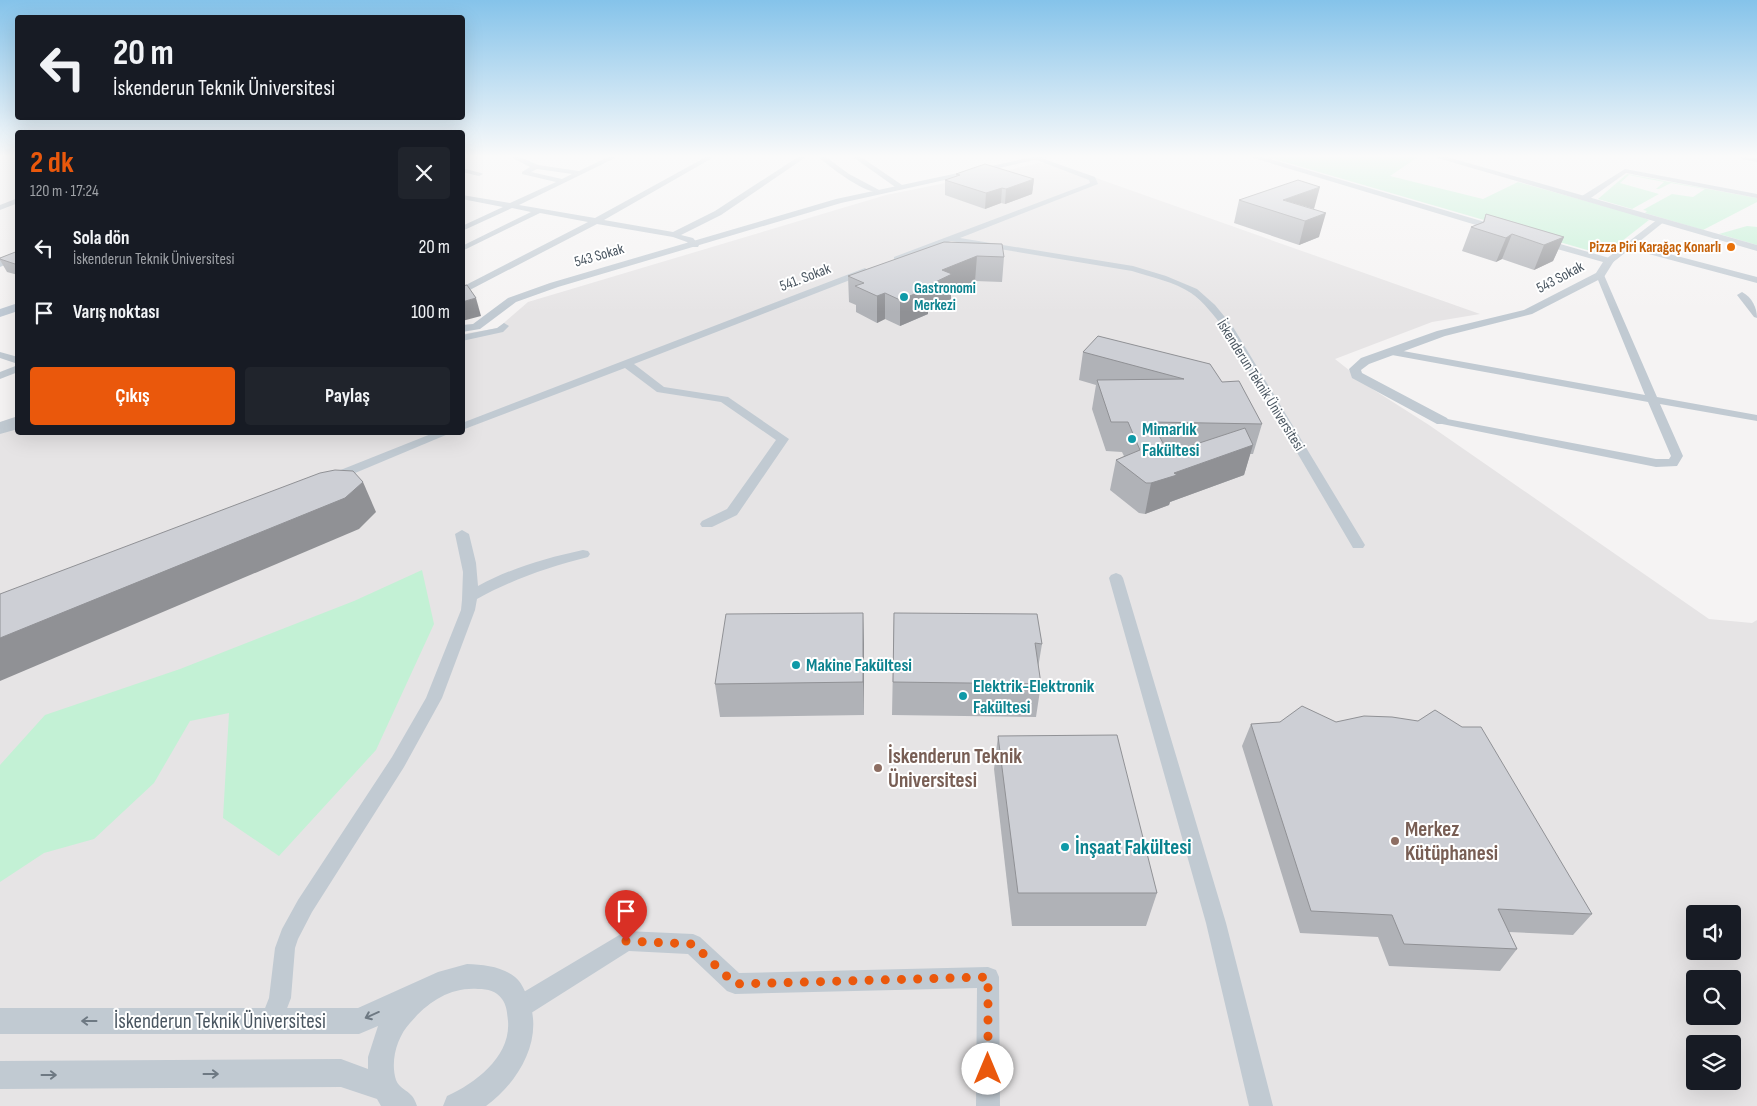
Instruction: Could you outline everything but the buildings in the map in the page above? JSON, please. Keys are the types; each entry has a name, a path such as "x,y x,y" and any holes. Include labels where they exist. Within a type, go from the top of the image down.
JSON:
{"main road":[{"path":"0,313 15,308"}],"street":[{"path":"465,228 506,209"},
{"path":"531,209 674,235 690,240 696,245"},
{"path":"465,290 619,209"},
{"path":"674,235 725,209"},
{"name":"543 Sokak","path":"465,329 476,327 512,300 554,285 696,245 814,209"},
{"name":"541. Sokak","path":"465,426 1030,209"},
{"path":"1430,209 1507,231"},
{"path":"1622,209 1757,248"},
{"path":"465,248 541,210"},
{"path":"1609,261 1661,220"},
{"name":"543 Sokak","path":"1442,421 1356,375 1354,369 1366,361 1441,333 1528,312 1600,275 1609,261 1526,237"},
{"name":"İskenderun Teknik Üniversitesi","path":"950,239 1132,269 1163,278 1194,291 1212,307 1228,327 1358,544"},
{"path":"1629,246 1757,280"},
{"path":"0,264 15,256"},
{"path":"0,274 15,267"},
{"path":"1442,421 1656,463 1673,463 1677,456 1600,275"},
{"path":"1742,295 1757,315"},
{"path":"465,337 500,330 504,326"},
{"path":"1392,352 1757,418"},
{"path":"0,355 15,360"},
{"path":"627,364 661,390 724,399 783,439 732,512 707,524"},
{"path":"0,376 15,369"},
{"path":"0,426 15,421"},
{"path":"0,431 15,426"},
{"path":"316,484 440,435"},
{"path":"272,1021 280,998 284,948 289,936 305,906 398,762 434,698 468,610 471,596 471,571 462,534"},
{"path":"471,596 501,578 526,568 583,554"},
{"path":"1116,578 1216,923 1261,1106"},
{"path":"461,1105 485,1090 504,1071 516,1049 522,1027 520,1007 626,941 693,944 735,984 988,977 988,1106"},
{"name":"İskenderun Teknik Üniversitesi","path":"0,1021 359,1021 455,978 477,975 496,979 511,990 520,1007"},
{"path":"394,1097 380,1067 383,1045 395,1022 406,1009 432,987"},
{"path":"0,1075 340,1073 394,1097"}],"shaded area":[{"name":"İskenderun Teknik Üniversitesi","path":"840,209 1182,209 1480,314 1432,322 1335,359 1374,390 1429,425 1709,619 1752,623 1757,620 1757,1106 0,1106 0,429 15,424 15,435 465,435 465,334 498,328 528,302"}],"green space":[{"path":"1445,209 1613,209 1649,220 1608,252 1601,254"},
{"path":"1744,209 1703,230 1645,213 1647,211 1643,210"},
{"path":"1747,226 1757,227 1757,245 1719,234"},
{"path":"422,570 434,624 376,750 279,856 223,818 229,713 190,721 154,783 94,839 44,853 0,882 0,765 45,715 180,669 354,601"}],"place":[{"name":"Pizza Piri Karağaç Konarlı","path":"1731,247"},
{"name":"Gastronomi Merkezi","path":"904,297"},
{"name":"Mimarlık Fakültesi","path":"1132,439"},
{"name":"Makine Fakültesi","path":"796,665"},
{"name":"Elektrik-Elektronik Fakültesi","path":"963,696"},
{"name":"İskenderun Teknik Üniversitesi","path":"878,768"},
{"name":"Merkez Kütüphanesi","path":"1395,841"},
{"name":"İnşaat Fakültesi","path":"1065,847"}],"route":[{"path":"626,941 693,944 735,984 988,977 988,1069"}]}
